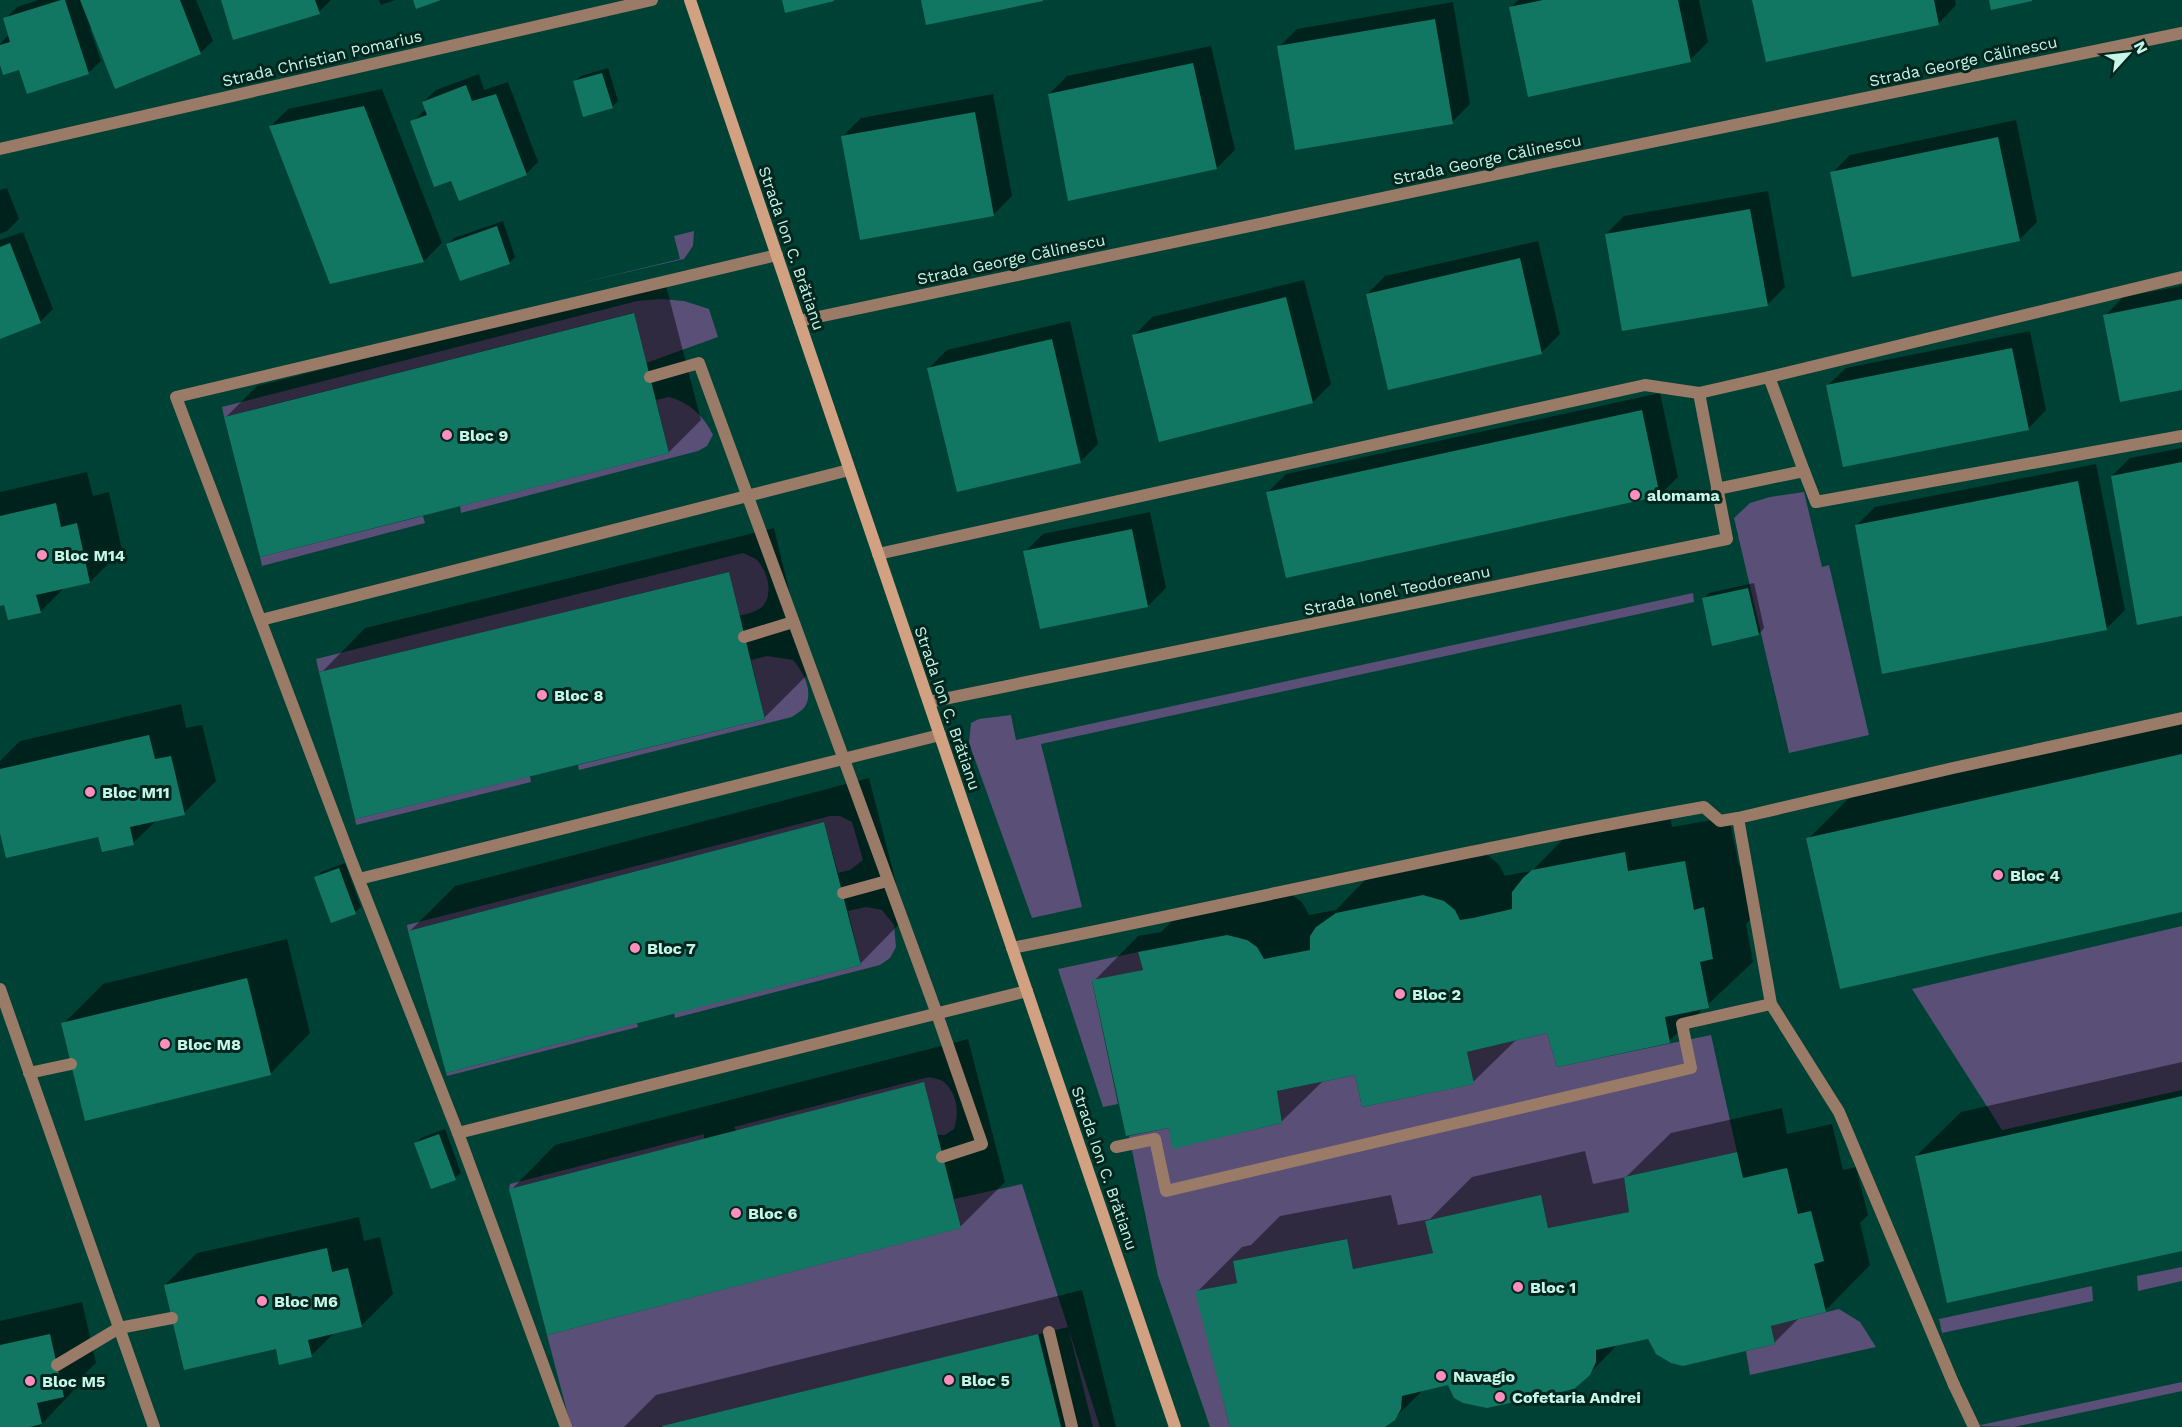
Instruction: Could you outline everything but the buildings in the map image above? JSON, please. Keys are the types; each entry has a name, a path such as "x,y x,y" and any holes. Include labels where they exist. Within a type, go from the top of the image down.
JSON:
{"street":[{"name":"Strada Christian Pomarius","path":"0,148 652,0"},
{"name":"Strada Ion C. Brătianu","path":"690,0 1175,1427"},
{"name":"Strada George Călinescu","path":"799,321 1544,164 2182,33"},
{"path":"566,1427 458,1133 176,397 777,255"},
{"path":"878,554 1645,385 1699,393 2182,277"},
{"path":"650,377 699,363 937,1014 982,1144 942,1157"},
{"path":"1769,377 1816,502 2182,436"},
{"name":"Strada Ionel Teodoreanu","path":"928,702 1726,539 1699,393"},
{"path":"261,620 849,470"},
{"path":"1717,489 1804,471"},
{"path":"744,637 793,622"},
{"path":"1012,948 1626,820 1704,807 1720,821 1738,819 1953,768 2182,718"},
{"path":"359,879 940,735"},
{"path":"1738,819 1771,1004 1839,1112 1954,1385 1974,1427"},
{"path":"843,893 887,881"},
{"path":"0,989 154,1427"},
{"path":"458,1133 1027,991"},
{"path":"1116,1148 1155,1139 1166,1191 1691,1068 1682,1024 1771,1004"},
{"path":"29,1073 71,1064"},
{"path":"57,1365 119,1328 172,1318"},
{"path":"1049,1332 1072,1427"}],"shaded area":[{"path":"694,231 693,246 684,259 572,285 680,259 674,236"},
{"path":"661,299 684,301 709,309 718,337 646,363 633,313 224,417 222,407 637,301"},
{"path":"669,397 689,406 705,422 713,435 707,446 698,451 461,513 460,506 669,453 656,400"},
{"path":"1804,492 1822,567 1829,565 1869,735 1789,753 1734,518 1750,503 1770,497"},
{"path":"423,516 425,523 262,566 260,557"},
{"path":"743,553 756,559 764,569 768,583 766,602 754,612 739,616 729,572 319,672 316,659"},
{"path":"1693,593 1694,602 1041,744 1082,907 1032,918 969,743 971,723 979,719 1011,715 1016,740"},
{"path":"767,656 793,660 804,676 808,689 807,702 804,708 792,717 579,770 578,765 765,719 751,660"},
{"path":"530,776 531,782 356,825 355,819"},
{"path":"830,816 840,816 852,822 863,860 850,870 838,873 824,822 408,931 407,925"},
{"path":"866,907 882,910 894,925 896,947 890,958 880,965 675,1018 674,1013 861,965 848,911"},
{"path":"2182,926 2182,1090 2002,1130 1912,989"},
{"path":"1138,952 1143,970 1092,981 1118,1104 1103,1107 1058,969"},
{"path":"637,1023 638,1027 447,1076 446,1073"},
{"path":"1547,1033 1557,1067 1711,1035 1737,1152 1624,1177 1629,1212 1548,1228 1541,1196 1426,1221 1433,1253 1353,1269 1346,1239 1233,1261 1237,1283 1196,1291 1230,1427 1210,1427 1158,1276 1129,1136 1169,1128 1173,1148 1282,1123 1277,1091 1355,1075 1362,1107 1473,1084 1467,1052"},
{"path":"929,1077 944,1082 955,1098 956,1123 954,1129 945,1135 736,1131 734,1127"},
{"path":"704,1134 704,1139 509,1189 510,1184"},
{"path":"1022,1184 1068,1327 658,1427 571,1427 547,1335 960,1228 954,1199"},
{"path":"2182,1267 2182,1281 2138,1291 2137,1276"},
{"path":"2092,1286 2093,1301 1942,1333 1939,1319"},
{"path":"1839,1309 1860,1322 1876,1347 1750,1375 1746,1351 1775,1344 1771,1326"},
{"path":"1068,1328 1100,1427 1093,1427"},
{"path":"2182,1382 2182,1391 2014,1427 1976,1426"}],"place":[{"name":"Bloc 9","path":"447,435"},
{"name":"alomama","path":"1635,495"},
{"name":"Bloc M14","path":"42,555"},
{"name":"Bloc 8","path":"542,695"},
{"name":"Bloc M11","path":"90,792"},
{"name":"Bloc 4","path":"1998,875"},
{"name":"Bloc 7","path":"635,948"},
{"name":"Bloc 2","path":"1400,994"},
{"name":"Bloc M8","path":"165,1044"},
{"name":"Bloc 6","path":"736,1213"},
{"name":"Bloc 1","path":"1518,1287"},
{"name":"Bloc M6","path":"262,1301"},
{"name":"Navagio","path":"1441,1376"},
{"name":"Bloc 5","path":"949,1380"},
{"name":"Bloc M5","path":"30,1381"},
{"name":"Cofetaria Andrei","path":"1500,1397"}]}
